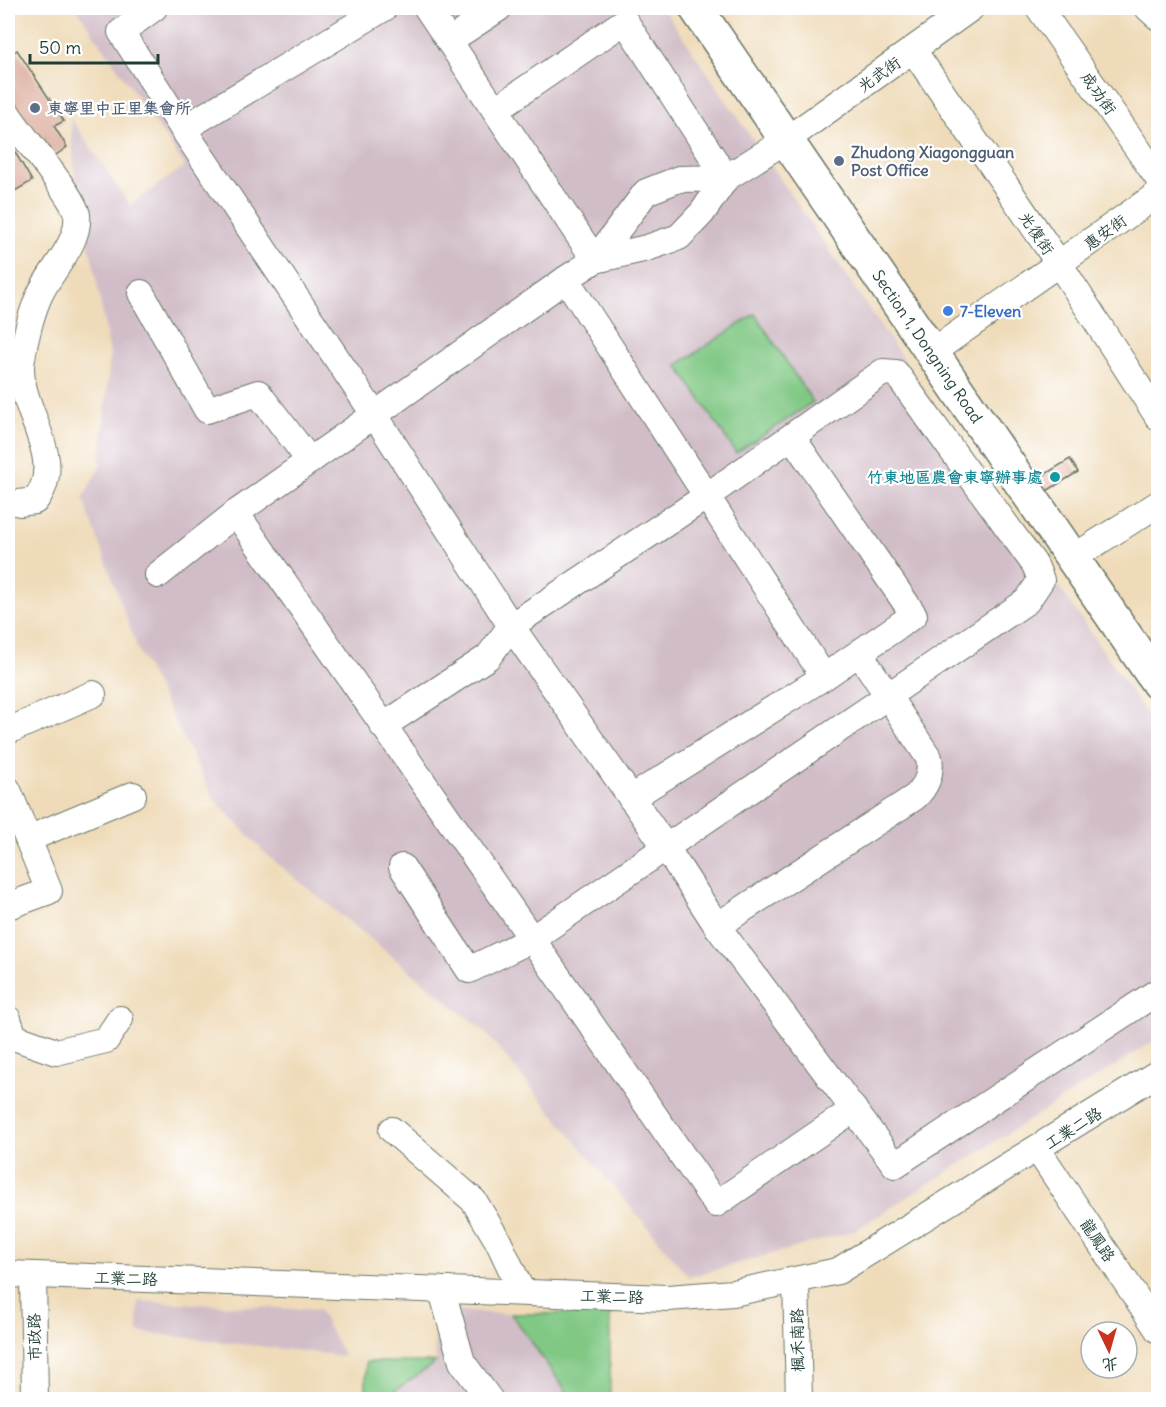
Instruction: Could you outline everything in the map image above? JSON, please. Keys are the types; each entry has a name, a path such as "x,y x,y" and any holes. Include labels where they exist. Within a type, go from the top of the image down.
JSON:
{"main road":[{"name":"Section 1, Dongning Road","path":"696,8 1074,557 1158,683"}],"street":[{"path":"154,8 121,32 183,129 374,414 511,626 666,846 717,926 895,1165 1154,993"},
{"path":"183,129 384,8"},
{"path":"427,8 595,260"},
{"path":"449,41 500,8"},
{"name":"光武街","path":"726,178 786,140 971,8"},
{"name":"成功街","path":"1039,8 1158,178"},
{"path":"1148,8 1158,17"},
{"path":"495,110 625,21 726,178"},
{"name":"光復街","path":"913,50 1060,265 1158,417"},
{"path":"8,114 64,190 77,213 76,229 71,242 40,294 22,358 21,375 45,452 46,476 45,489 35,501 19,503"},
{"path":"595,260 647,248 679,237 702,213 726,178"},
{"path":"158,575 236,513 595,260 646,192 679,179 726,178"},
{"name":"惠安街","path":"932,352 1060,265 1158,194"},
{"path":"566,279 824,677"},
{"path":"141,294 207,410 258,393 310,461"},
{"path":"383,726 488,657 511,626 707,496 883,372 896,372 1035,565 1041,580 1027,601 887,698 530,940 469,970 402,867"},
{"path":"631,798 860,654 915,615 792,437"},
{"path":"1074,557 1158,504"},
{"path":"236,513 530,940 716,1204 854,1109"},
{"path":"717,926 915,797 924,788 931,766 929,758 887,698 860,654"},
{"path":"8,731 93,694"},
{"path":"8,790 49,891 8,906"},
{"path":"28,839 133,795"},
{"path":"8,1019 14,1037 56,1052 106,1040 120,1019"},
{"name":"工業二路","path":"8,1274 668,1298 733,1293 838,1271 1038,1150 1158,1073"},
{"path":"392,1130 474,1202 498,1241 522,1292"},
{"name":"龍鳳路","path":"1038,1150 1158,1330"},
{"name":"市政路","path":"33,1275 35,1400"},
{"name":"楓禾南路","path":"796,1281 799,1400"},
{"path":"442,1290 462,1362 490,1400"}],"shaded area":[{"path":"76,8 663,8 1158,731 1158,1038 854,1231 689,1277 484,1031 268,856 215,800 138,650 83,498 100,467 110,355 93,262 77,199 70,117 130,205 185,166"},
{"path":"138,1301 319,1310 344,1356 138,1332"},
{"path":"433,1310 511,1314 572,1399 383,1400 436,1362"}],"green space":[{"path":"755,314 813,402 736,453 677,365"},
{"path":"610,1313 610,1400 572,1399 511,1314"},
{"path":"366,1362 436,1362 383,1399 366,1399"}],"building":[{"name":"東寧里中正里集會所","path":"17,50 64,121 54,126 67,147 49,160 8,95 8,56"},
{"path":"8,140 32,181 8,195"},
{"name":"竹東地區農會東寧辦事處","path":"1070,459 1078,472 1040,495 1032,482"}],"place":[{"name":"東寧里中正里集會所","path":"35,108"},
{"name":"Zhudong Xiagongguan Post Office","path":"839,161"},
{"name":"7-Eleven","path":"948,311"},
{"name":"竹東地區農會東寧辦事處","path":"1055,477"}]}
